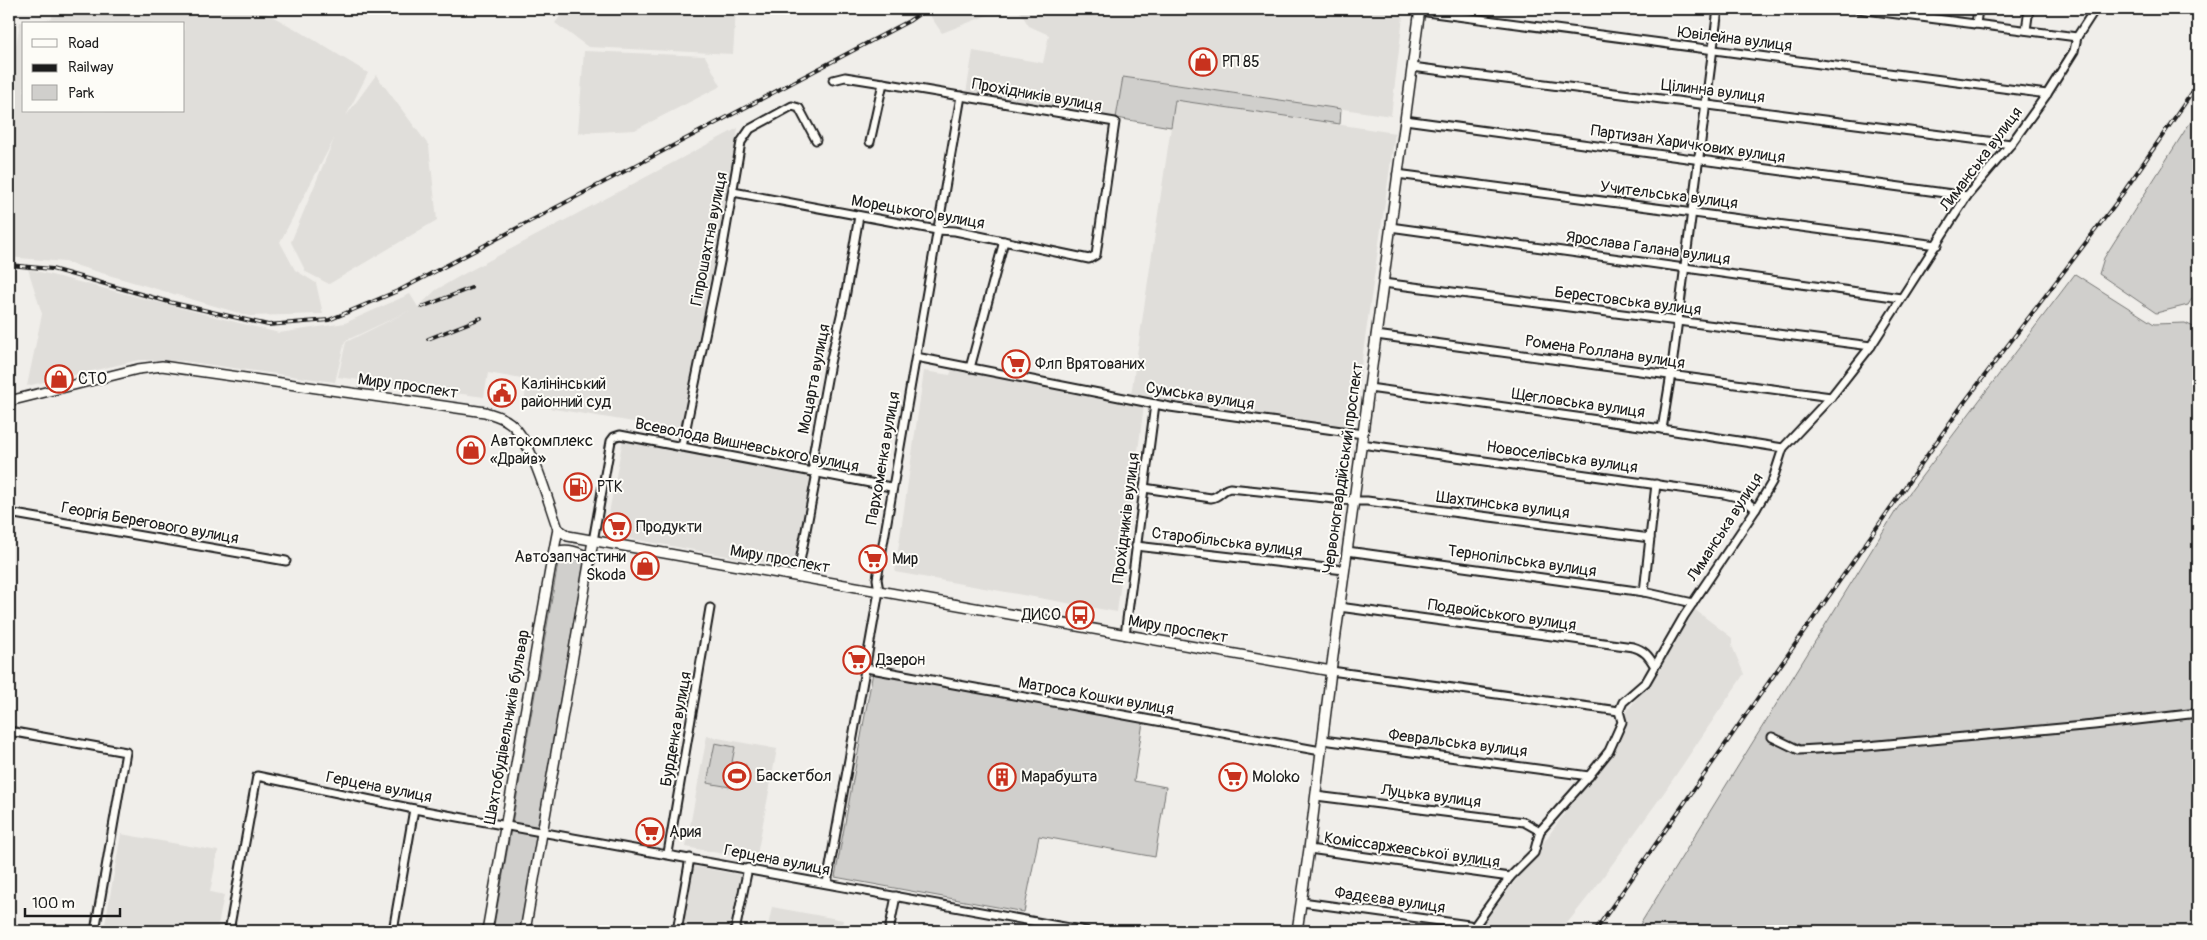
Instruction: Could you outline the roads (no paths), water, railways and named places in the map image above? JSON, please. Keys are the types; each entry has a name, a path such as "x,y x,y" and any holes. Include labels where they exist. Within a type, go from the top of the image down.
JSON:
{"main road":[{"name":"Червоногвардійський проспект","path":"1297,931 1420,10"},
{"name":"Миру проспект","path":"9,401 138,369 162,366 485,412 499,416 511,423 520,434 531,454 558,529 568,536 1331,671"},
{"name":"Шахтобудівельників бульвар","path":"487,931 558,529"},
{"path":"525,931 593,541"},
{"path":"553,554 559,550 567,550 586,556 590,561"}],"street":[{"path":"9,16 10,9"},
{"path":"1662,429 1671,374 1718,9"},
{"path":"1858,9 2076,37"},
{"path":"1976,24 1978,9"},
{"path":"2026,30 2029,9"},
{"name":"Лиманська вулиця","path":"1619,711 1623,702 1646,682 1654,665 1693,603 1756,509 1772,482 1783,448 1831,397 1871,346 1967,196 2011,144 2047,94 2074,51 2076,37 2095,9"},
{"name":"Ювілейна вулиця","path":"1420,10 2047,94"},
{"name":"Цілинна вулиця","path":"1412,67 2011,144"},
{"name":"Прохідників вулиця","path":"833,80 845,77 1116,123 1096,255"},
{"path":"870,142 883,83"},
{"name":"Пархоменка вулиця","path":"827,883 879,591 877,579 891,486 916,357 961,96"},
{"name":"Гіпрошахтна вулиця","path":"682,447 733,192 741,142 750,130 792,106 799,108 816,140"},
{"name":"Партизан Харичкових вулиця","path":"1405,120 1699,158 1967,196"},
{"name":"Учительська вулиця","path":"1397,174 1937,245"},
{"name":"Морецького вулиця","path":"733,192 938,230 956,231 1089,259 1096,255"},
{"name":"Моцарта вулиця","path":"797,577 816,478 813,472 812,461 830,363 845,298 859,216"},
{"name":"Ярослава Галана вулиця","path":"1390,227 1901,298"},
{"path":"970,368 1004,241"},
{"name":"Берестовська вулиця","path":"1383,283 1871,346"},
{"name":"Ромена Роллана вулиця","path":"1376,335 1831,397"},
{"name":"Сумська вулиця","path":"916,357 1155,404 1362,434"},
{"name":"Щегловська вулиця","path":"1369,388 1783,448"},
{"name":"Прохідників вулиця","path":"1125,635 1155,404"},
{"name":"Всеволода Вишневського вулиця","path":"593,541 611,441 614,436 620,435 891,486"},
{"name":"Новоселівська вулиця","path":"1361,444 1656,484 1740,498 1756,509"},
{"path":"1644,592 1656,484"},
{"name":"Шахтинська вулиця","path":"1144,488 1211,498 1230,488 1367,501 1650,538"},
{"name":"Георгія Берегового вулиця","path":"9,513 286,561"},
{"name":"Старобільська вулиця","path":"1136,546 1344,570"},
{"name":"Тернопільська вулиця","path":"1347,551 1644,592 1693,603"},
{"name":"Подвойського вулиця","path":"1339,607 1633,647 1642,649 1654,665"},
{"name":"Бурденка вулиця","path":"668,854 710,608"},
{"name":"Матроса Кошки вулиця","path":"866,668 1322,751"},
{"name":"Миру проспект","path":"1331,671 1619,711"},
{"path":"1472,930 1510,877 1534,853 1540,831 1609,751 1622,722 1619,711"},
{"path":"1772,737 1799,750 2074,727 2198,713"},
{"path":"9,731 126,752 94,931"},
{"name":"Февральська вулиця","path":"1323,740 1574,772 1589,776"},
{"name":"Герцена вулиця","path":"229,931 257,776 414,809 542,830 1086,931"},
{"name":"Луцька вулиця","path":"1316,796 1524,822 1540,831"},
{"path":"393,931 414,809"},
{"name":"Коміссаржевської вулиця","path":"1309,849 1510,877"},
{"path":"677,931 690,858"},
{"path":"735,931 748,868"},
{"path":"890,931 896,896"},
{"name":"Фадєєва вулиця","path":"1302,902 1469,925 1472,930"}],"railway":[{"path":"9,265 52,269 169,302 268,325 329,320 400,290 909,21 926,9"},
{"path":"1595,931 1963,404 2116,203 2198,84"},
{"path":"422,307 471,288"},
{"path":"428,339 481,318"}],"place":[{"name":"РП 85","path":"1203,62"},
{"name":"Флп Врятованих","path":"1016,364"},
{"name":"СТО","path":"59,379"},
{"name":"Калінінський районний суд","path":"502,393"},
{"name":"Автокомплекс «Драйв»","path":"471,450"},
{"name":"РТК","path":"578,487"},
{"name":"Продукти","path":"617,527"},
{"name":"Мир","path":"873,559"},
{"name":"Автозапчастини Skoda","path":"645,566"},
{"name":"ДИСО","path":"1080,615"},
{"name":"Дзерон","path":"857,660"},
{"name":"Баскетбол","path":"737,776"},
{"name":"Марабушта","path":"1002,777"},
{"name":"Moloko","path":"1233,777"},
{"name":"Ария","path":"650,832"}]}
